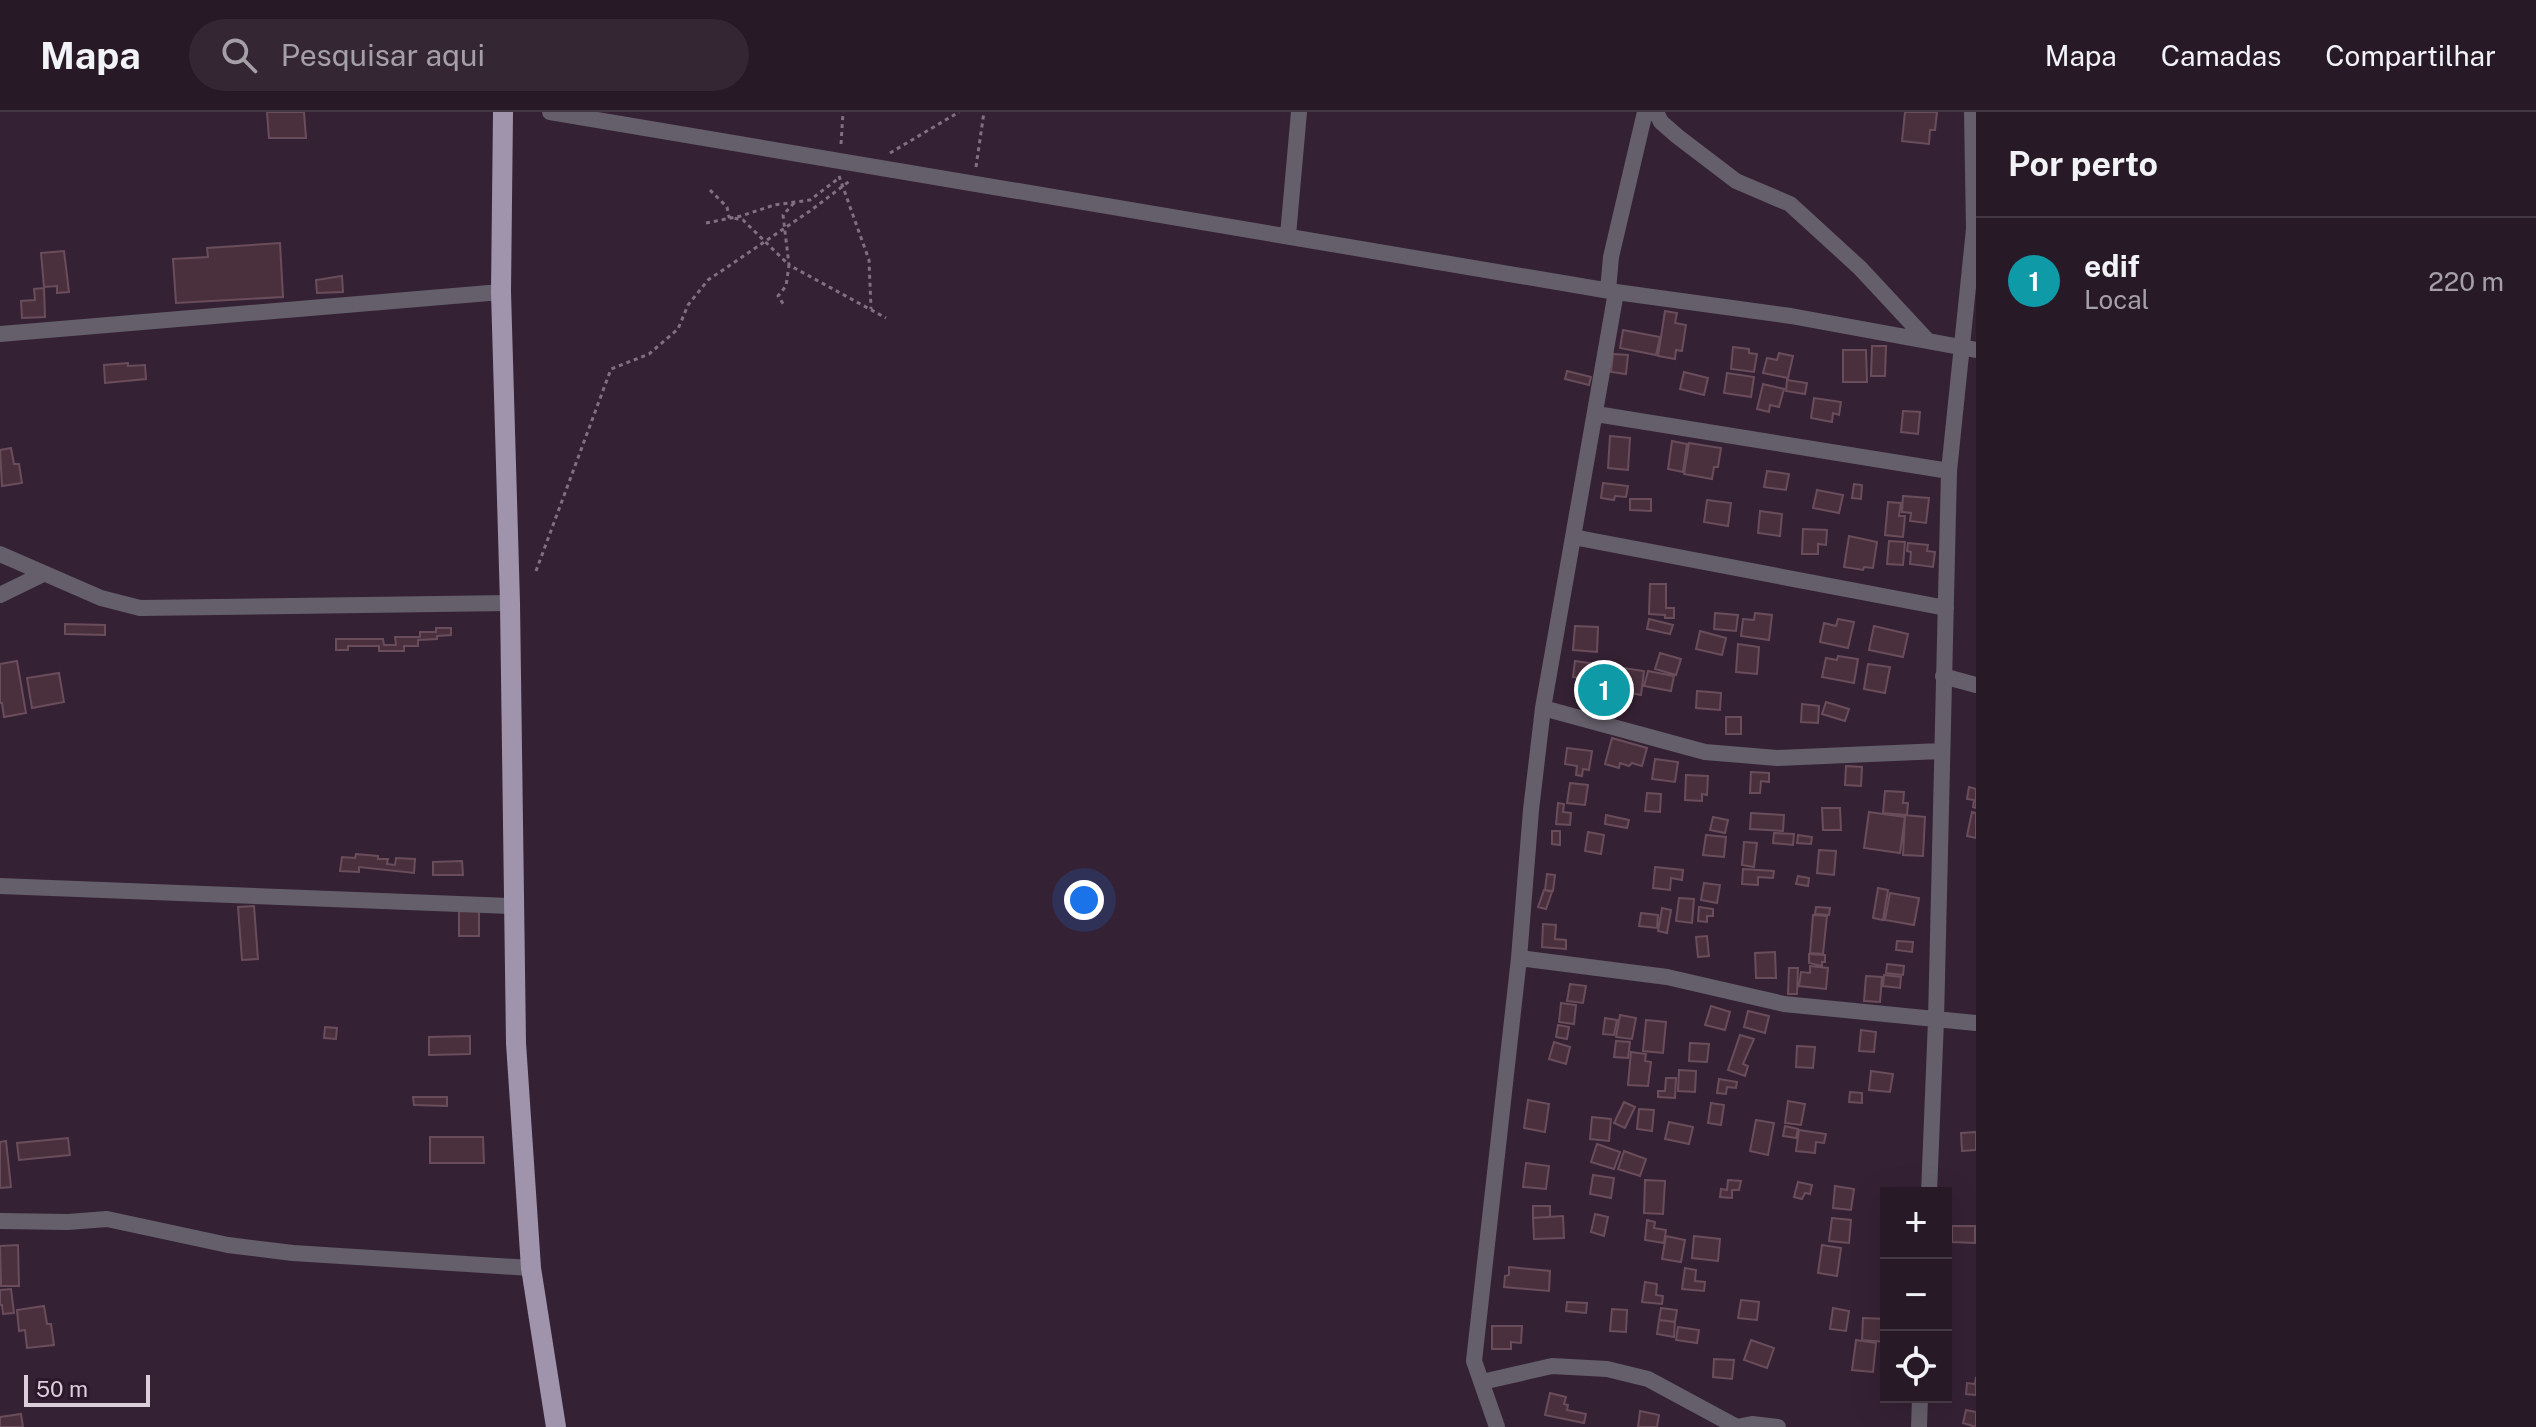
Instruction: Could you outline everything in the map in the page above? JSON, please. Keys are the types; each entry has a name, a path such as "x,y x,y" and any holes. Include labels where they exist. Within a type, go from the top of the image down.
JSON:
{"main road":[{"path":"503,112 501,292 510,603 516,1043 531,1268 556,1427"}],"street":[{"path":"550,112 1612,291 1791,316 1970,349"},
{"path":"1288,235 1299,112"},
{"path":"1497,1427 1474,1361 1519,958 1531,810 1543,708 1596,414 1612,291 1611,257 1645,112"},
{"path":"1656,112 1661,122 1677,136 1736,181 1790,204 1860,268 1927,340"},
{"path":"1929,1187 1949,471 1970,349 1975,229 1972,112"},
{"path":"0,334 501,292"},
{"path":"1596,414 1949,471"},
{"path":"1573,537 1946,608"},
{"path":"0,554 101,598 140,608 510,603"},
{"path":"0,595 43,574"},
{"path":"1943,676 1976,685"},
{"path":"1543,708 1705,752 1777,758 1941,751"},
{"path":"0,886 513,906"},
{"path":"1519,958 1667,977 1784,1004 1976,1023"},
{"path":"0,1221 107,1219 228,1245 293,1253 531,1268"},
{"path":"1482,1382 1552,1366 1607,1369 1648,1379 1737,1427 1752,1424 1778,1427"},
{"path":"1919,1427 1920,1403"}],"path":[{"path":"840,160 843,112"},
{"path":"536,571 611,369 649,354 678,329 688,305 708,280 810,211 869,165 959,112"},
{"path":"974,183 984,112"},
{"path":"706,223 774,205 810,200 839,178 869,260 871,309"},
{"path":"710,190 727,207 729,217"},
{"path":"784,305 778,296 786,286 789,265 783,215 794,203"},
{"path":"729,217 743,220 789,265 886,318"}],"building":[{"path":"267,112 304,112 306,138 269,138"},
{"path":"1905,112 1937,112 1935,130 1930,130 1929,144 1902,141"},
{"path":"280,243 283,297 176,303 173,259 208,257 207,248"},
{"path":"64,251 69,292 57,293 57,286 44,287 41,253"},
{"path":"342,276 343,292 317,293 316,280"},
{"path":"44,288 45,317 22,318 21,301 35,300 34,289"},
{"path":"1665,311 1677,313 1675,323 1686,325 1682,351 1676,350 1675,359 1658,356"},
{"path":"1623,330 1660,337 1656,355 1620,348"},
{"path":"1872,346 1886,346 1885,376 1871,376"},
{"path":"1733,347 1749,349 1749,353 1757,354 1754,372 1731,369"},
{"path":"1843,350 1866,350 1867,382 1843,382"},
{"path":"1779,353 1793,356 1788,378 1763,373 1767,358 1777,360"},
{"path":"1613,354 1628,355 1626,374 1611,372"},
{"path":"128,363 128,366 145,365 146,379 105,383 104,365"},
{"path":"1567,371 1591,377 1589,385 1565,379"},
{"path":"1684,372 1708,378 1704,395 1680,389"},
{"path":"1727,373 1754,377 1751,397 1724,393"},
{"path":"1787,380 1807,383 1805,394 1786,391"},
{"path":"1763,384 1784,389 1779,407 1770,405 1769,412 1757,409"},
{"path":"1814,398 1841,402 1839,415 1833,413 1832,422 1811,418"},
{"path":"1903,411 1920,412 1918,434 1901,432"},
{"path":"1610,436 1630,438 1628,470 1608,468"},
{"path":"1672,441 1687,444 1683,472 1668,469"},
{"path":"1689,443 1721,448 1718,467 1714,467 1712,479 1684,474"},
{"path":"11,448 14,464 19,464 22,483 2,486 0,450"},
{"path":"1767,471 1789,474 1786,490 1764,487"},
{"path":"1603,483 1628,486 1626,497 1615,496 1614,500 1601,498"},
{"path":"1854,484 1862,485 1861,499 1852,498"},
{"path":"1817,490 1843,495 1839,513 1813,508"},
{"path":"1903,496 1929,498 1926,523 1910,521 1911,513 1902,512"},
{"path":"1630,499 1651,499 1651,511 1630,510"},
{"path":"1707,500 1731,503 1728,526 1704,522"},
{"path":"1888,502 1901,503 1899,516 1905,516 1903,537 1885,535"},
{"path":"1760,511 1782,514 1780,536 1758,533"},
{"path":"1803,529 1827,530 1826,545 1818,544 1818,554 1802,554"},
{"path":"1849,536 1877,542 1873,568 1844,567"},
{"path":"1889,541 1905,542 1903,565 1887,564"},
{"path":"1908,543 1928,545 1927,551 1935,552 1933,567 1910,564"},
{"path":"1650,584 1666,584 1666,608 1674,608 1674,618 1649,614"},
{"path":"1715,613 1738,615 1736,631 1714,629"},
{"path":"1755,613 1772,615 1769,640 1741,636 1743,619 1754,620"},
{"path":"1649,619 1673,625 1670,634 1647,629"},
{"path":"1838,619 1854,622 1848,648 1820,642 1824,623 1836,626"},
{"path":"65,624 105,625 105,635 65,634"},
{"path":"1575,626 1598,627 1597,652 1573,650"},
{"path":"1874,626 1908,634 1903,657 1869,650"},
{"path":"436,628 451,628 451,635 418,640 418,646 404,646 404,651 379,651 379,646 348,646 348,650 336,650 336,639 383,639 384,645 396,645 395,637 420,637 420,632 436,632"},
{"path":"1700,631 1726,638 1722,655 1696,649"},
{"path":"1738,644 1759,647 1757,674 1736,672"},
{"path":"1660,653 1681,659 1676,675 1655,669"},
{"path":"1838,656 1858,659 1854,683 1822,677 1826,658 1837,660"},
{"path":"17,661 26,713 4,717 0,703 0,664"},
{"path":"1575,661 1604,665 1602,673 1592,672 1591,680 1573,677"},
{"path":"1868,664 1890,667 1885,693 1864,689"},
{"path":"1623,668 1644,671 1641,695 1620,691"},
{"path":"1648,671 1674,676 1671,691 1644,686"},
{"path":"59,673 64,702 32,708 27,678"},
{"path":"1582,680 1596,683 1593,697 1579,694"},
{"path":"1599,682 1612,684 1608,707 1584,703 1585,697 1596,698"},
{"path":"1697,691 1721,693 1720,710 1696,708"},
{"path":"1826,702 1849,709 1845,721 1822,714"},
{"path":"1802,704 1819,706 1818,723 1801,722"},
{"path":"1726,717 1741,717 1741,734 1726,734"},
{"path":"1612,738 1647,748 1642,766 1620,763 1619,768 1605,764"},
{"path":"1567,748 1592,751 1589,770 1583,769 1582,776 1576,775 1577,766 1565,764"},
{"path":"1655,759 1678,762 1675,782 1652,779"},
{"path":"1846,766 1862,767 1861,786 1845,785"},
{"path":"1751,772 1769,773 1769,782 1761,781 1760,793 1750,793"},
{"path":"1686,775 1708,776 1707,795 1702,794 1702,801 1685,800"},
{"path":"1570,783 1588,785 1585,805 1567,803"},
{"path":"1969,787 1976,789 1976,808 1973,807 1974,800 1967,799"},
{"path":"1885,791 1904,792 1903,803 1908,803 1907,815 1883,813"},
{"path":"1647,793 1661,794 1660,812 1645,811"},
{"path":"1558,803 1564,804 1563,812 1571,813 1570,825 1556,824"},
{"path":"1822,808 1840,808 1841,830 1823,830"},
{"path":"1869,812 1905,817 1900,853 1864,848"},
{"path":"1972,812 1976,813 1976,838 1967,836"},
{"path":"1751,813 1784,815 1783,831 1750,829"},
{"path":"1606,815 1629,820 1627,828 1605,824"},
{"path":"1905,815 1925,817 1923,856 1903,855"},
{"path":"1713,817 1728,820 1725,833 1710,830"},
{"path":"1552,831 1560,831 1560,845 1552,844"},
{"path":"1588,832 1604,835 1601,854 1585,851"},
{"path":"1774,833 1794,834 1793,845 1773,843"},
{"path":"1706,835 1726,837 1724,857 1703,855"},
{"path":"1798,835 1812,837 1811,844 1797,843"},
{"path":"1744,842 1757,843 1754,867 1742,865"},
{"path":"1819,850 1836,851 1834,875 1817,873"},
{"path":"356,854 378,856 378,859 388,859 387,864 395,865 396,858 415,859 414,873 359,867 359,872 340,871 342,857 355,858"},
{"path":"462,861 463,875 433,875 433,862"},
{"path":"1655,867 1683,870 1682,880 1671,878 1670,890 1653,888"},
{"path":"1743,869 1774,871 1773,878 1758,877 1758,885 1742,884"},
{"path":"1547,874 1555,875 1553,891 1545,890"},
{"path":"1798,876 1809,878 1808,886 1796,884"},
{"path":"1704,883 1720,885 1717,903 1701,900"},
{"path":"1878,888 1888,890 1883,920 1873,918"},
{"path":"1544,890 1552,892 1546,909 1538,907"},
{"path":"1890,893 1919,898 1914,925 1885,920"},
{"path":"1679,898 1694,899 1692,923 1676,921"},
{"path":"254,906 258,959 242,960 238,907"},
{"path":"1699,907 1713,909 1713,916 1707,916 1707,922 1698,921"},
{"path":"1816,907 1830,908 1829,915 1815,914"},
{"path":"459,908 479,908 479,936 459,936"},
{"path":"1662,908 1671,910 1667,933 1658,931"},
{"path":"1641,913 1658,915 1657,928 1639,926"},
{"path":"1813,915 1827,916 1823,954 1810,953"},
{"path":"1543,924 1556,925 1555,939 1566,940 1566,949 1542,947"},
{"path":"1707,936 1709,956 1698,957 1696,937"},
{"path":"1897,941 1913,942 1912,952 1896,950"},
{"path":"1775,952 1776,978 1756,978 1755,953"},
{"path":"1809,954 1825,955 1825,962 1822,966 1809,963"},
{"path":"1887,964 1904,966 1903,975 1886,973"},
{"path":"1810,966 1828,968 1826,989 1799,986 1801,972 1810,973"},
{"path":"1789,968 1798,968 1797,994 1788,994"},
{"path":"1884,975 1901,977 1900,988 1883,986"},
{"path":"1866,976 1882,977 1880,1002 1864,1001"},
{"path":"1570,984 1586,986 1583,1003 1567,1001"},
{"path":"1561,1003 1576,1005 1574,1024 1559,1022"},
{"path":"1711,1006 1730,1012 1725,1030 1705,1025"},
{"path":"1748,1011 1769,1016 1765,1033 1744,1027"},
{"path":"1620,1015 1636,1018 1632,1039 1616,1037"},
{"path":"1605,1018 1617,1020 1614,1035 1603,1034"},
{"path":"1646,1020 1666,1022 1663,1053 1643,1051"},
{"path":"1558,1025 1569,1027 1567,1039 1556,1037"},
{"path":"325,1027 337,1028 336,1039 324,1038"},
{"path":"1861,1030 1876,1032 1874,1052 1859,1051"},
{"path":"1740,1035 1754,1039 1743,1064 1748,1066 1745,1076 1728,1070"},
{"path":"470,1036 470,1054 429,1055 429,1037"},
{"path":"1616,1041 1630,1042 1628,1058 1614,1057"},
{"path":"1554,1042 1570,1047 1566,1064 1549,1059"},
{"path":"1690,1043 1709,1044 1707,1062 1689,1061"},
{"path":"1797,1046 1815,1047 1813,1068 1796,1067"},
{"path":"1631,1052 1646,1054 1645,1061 1651,1062 1648,1086 1628,1085"},
{"path":"1679,1070 1696,1071 1695,1092 1678,1091"},
{"path":"1871,1071 1893,1074 1890,1092 1869,1090"},
{"path":"1666,1078 1676,1078 1675,1098 1658,1097 1658,1091 1665,1091"},
{"path":"1719,1079 1737,1082 1736,1088 1727,1087 1726,1094 1717,1093"},
{"path":"1850,1092 1862,1093 1862,1103 1849,1102"},
{"path":"413,1097 447,1097 447,1106 414,1105"},
{"path":"1528,1100 1549,1104 1545,1132 1524,1128"},
{"path":"1788,1101 1805,1104 1801,1125 1785,1123"},
{"path":"1624,1102 1635,1107 1625,1128 1614,1123"},
{"path":"1711,1103 1724,1105 1721,1125 1708,1123"},
{"path":"1639,1109 1654,1110 1652,1131 1637,1129"},
{"path":"1592,1117 1611,1119 1609,1141 1590,1139"},
{"path":"1756,1120 1774,1123 1768,1155 1750,1151"},
{"path":"1669,1122 1693,1127 1689,1144 1665,1139"},
{"path":"1785,1126 1798,1129 1796,1138 1783,1136"},
{"path":"1799,1130 1826,1134 1824,1143 1816,1142 1815,1153 1796,1151"},
{"path":"1976,1132 1976,1150 1962,1151 1961,1133"},
{"path":"430,1137 483,1137 484,1163 430,1163"},
{"path":"68,1138 70,1155 19,1160 17,1143"},
{"path":"6,1141 11,1187 0,1188 0,1142"},
{"path":"1597,1144 1620,1152 1614,1169 1591,1162"},
{"path":"1624,1151 1646,1159 1640,1176 1618,1169"},
{"path":"1526,1163 1549,1166 1546,1189 1523,1187"},
{"path":"1593,1175 1614,1178 1611,1198 1590,1194"},
{"path":"1645,1180 1665,1181 1663,1214 1644,1213"},
{"path":"1728,1180 1741,1181 1739,1190 1732,1190 1732,1198 1720,1197 1721,1189 1727,1190"},
{"path":"1798,1182 1812,1185 1810,1194 1805,1193 1802,1199 1794,1197"},
{"path":"1835,1186 1854,1189 1851,1210 1833,1208"},
{"path":"1533,1206 1550,1206 1550,1217 1533,1218"},
{"path":"1595,1214 1608,1217 1604,1236 1591,1232"},
{"path":"1563,1216 1564,1238 1534,1239 1533,1218"},
{"path":"1832,1218 1851,1220 1849,1243 1829,1241"},
{"path":"1647,1220 1655,1222 1654,1228 1666,1230 1664,1243 1645,1240"},
{"path":"1952,1226 1975,1226 1975,1243 1952,1242"},
{"path":"1666,1236 1685,1240 1681,1262 1662,1259"},
{"path":"1694,1236 1720,1239 1718,1261 1692,1258"},
{"path":"18,1245 19,1286 1,1286 0,1246"},
{"path":"1822,1245 1841,1248 1837,1276 1818,1273"},
{"path":"1509,1267 1550,1271 1549,1291 1504,1287"},
{"path":"1685,1268 1696,1270 1695,1281 1705,1282 1704,1291 1682,1289"},
{"path":"1645,1282 1657,1284 1656,1295 1663,1296 1662,1304 1642,1302"},
{"path":"11,1289 14,1313 3,1314 0,1290"},
{"path":"1741,1300 1759,1302 1757,1320 1738,1318"},
{"path":"1567,1302 1587,1303 1586,1313 1566,1311"},
{"path":"44,1306 54,1345 27,1348 25,1330 19,1331 17,1310"},
{"path":"1661,1308 1677,1310 1675,1322 1659,1320"},
{"path":"1833,1308 1849,1311 1846,1331 1830,1329"},
{"path":"1612,1309 1627,1310 1626,1332 1610,1331"},
{"path":"1863,1318 1880,1319 1880,1342 1862,1340"},
{"path":"1659,1320 1675,1322 1674,1337 1657,1334"},
{"path":"1492,1326 1522,1326 1521,1343 1511,1342 1511,1349 1492,1349"},
{"path":"1678,1327 1699,1330 1697,1343 1676,1340"},
{"path":"1751,1340 1774,1348 1767,1368 1744,1360"},
{"path":"1856,1340 1876,1343 1873,1372 1852,1370"},
{"path":"1714,1359 1734,1360 1732,1379 1713,1377"},
{"path":"1976,1377 1976,1395 1966,1394 1967,1383 1975,1384"},
{"path":"1550,1393 1566,1397 1564,1404 1568,1405 1567,1410 1586,1414 1584,1423 1545,1415"},
{"path":"1966,1410 1976,1412 1976,1427 1963,1423"},
{"path":"1640,1411 1659,1415 1657,1427 1638,1427"},
{"path":"21,1414 23,1427 0,1427 0,1417"}],"place":[{"name":"edif","path":"1604,690"}]}
